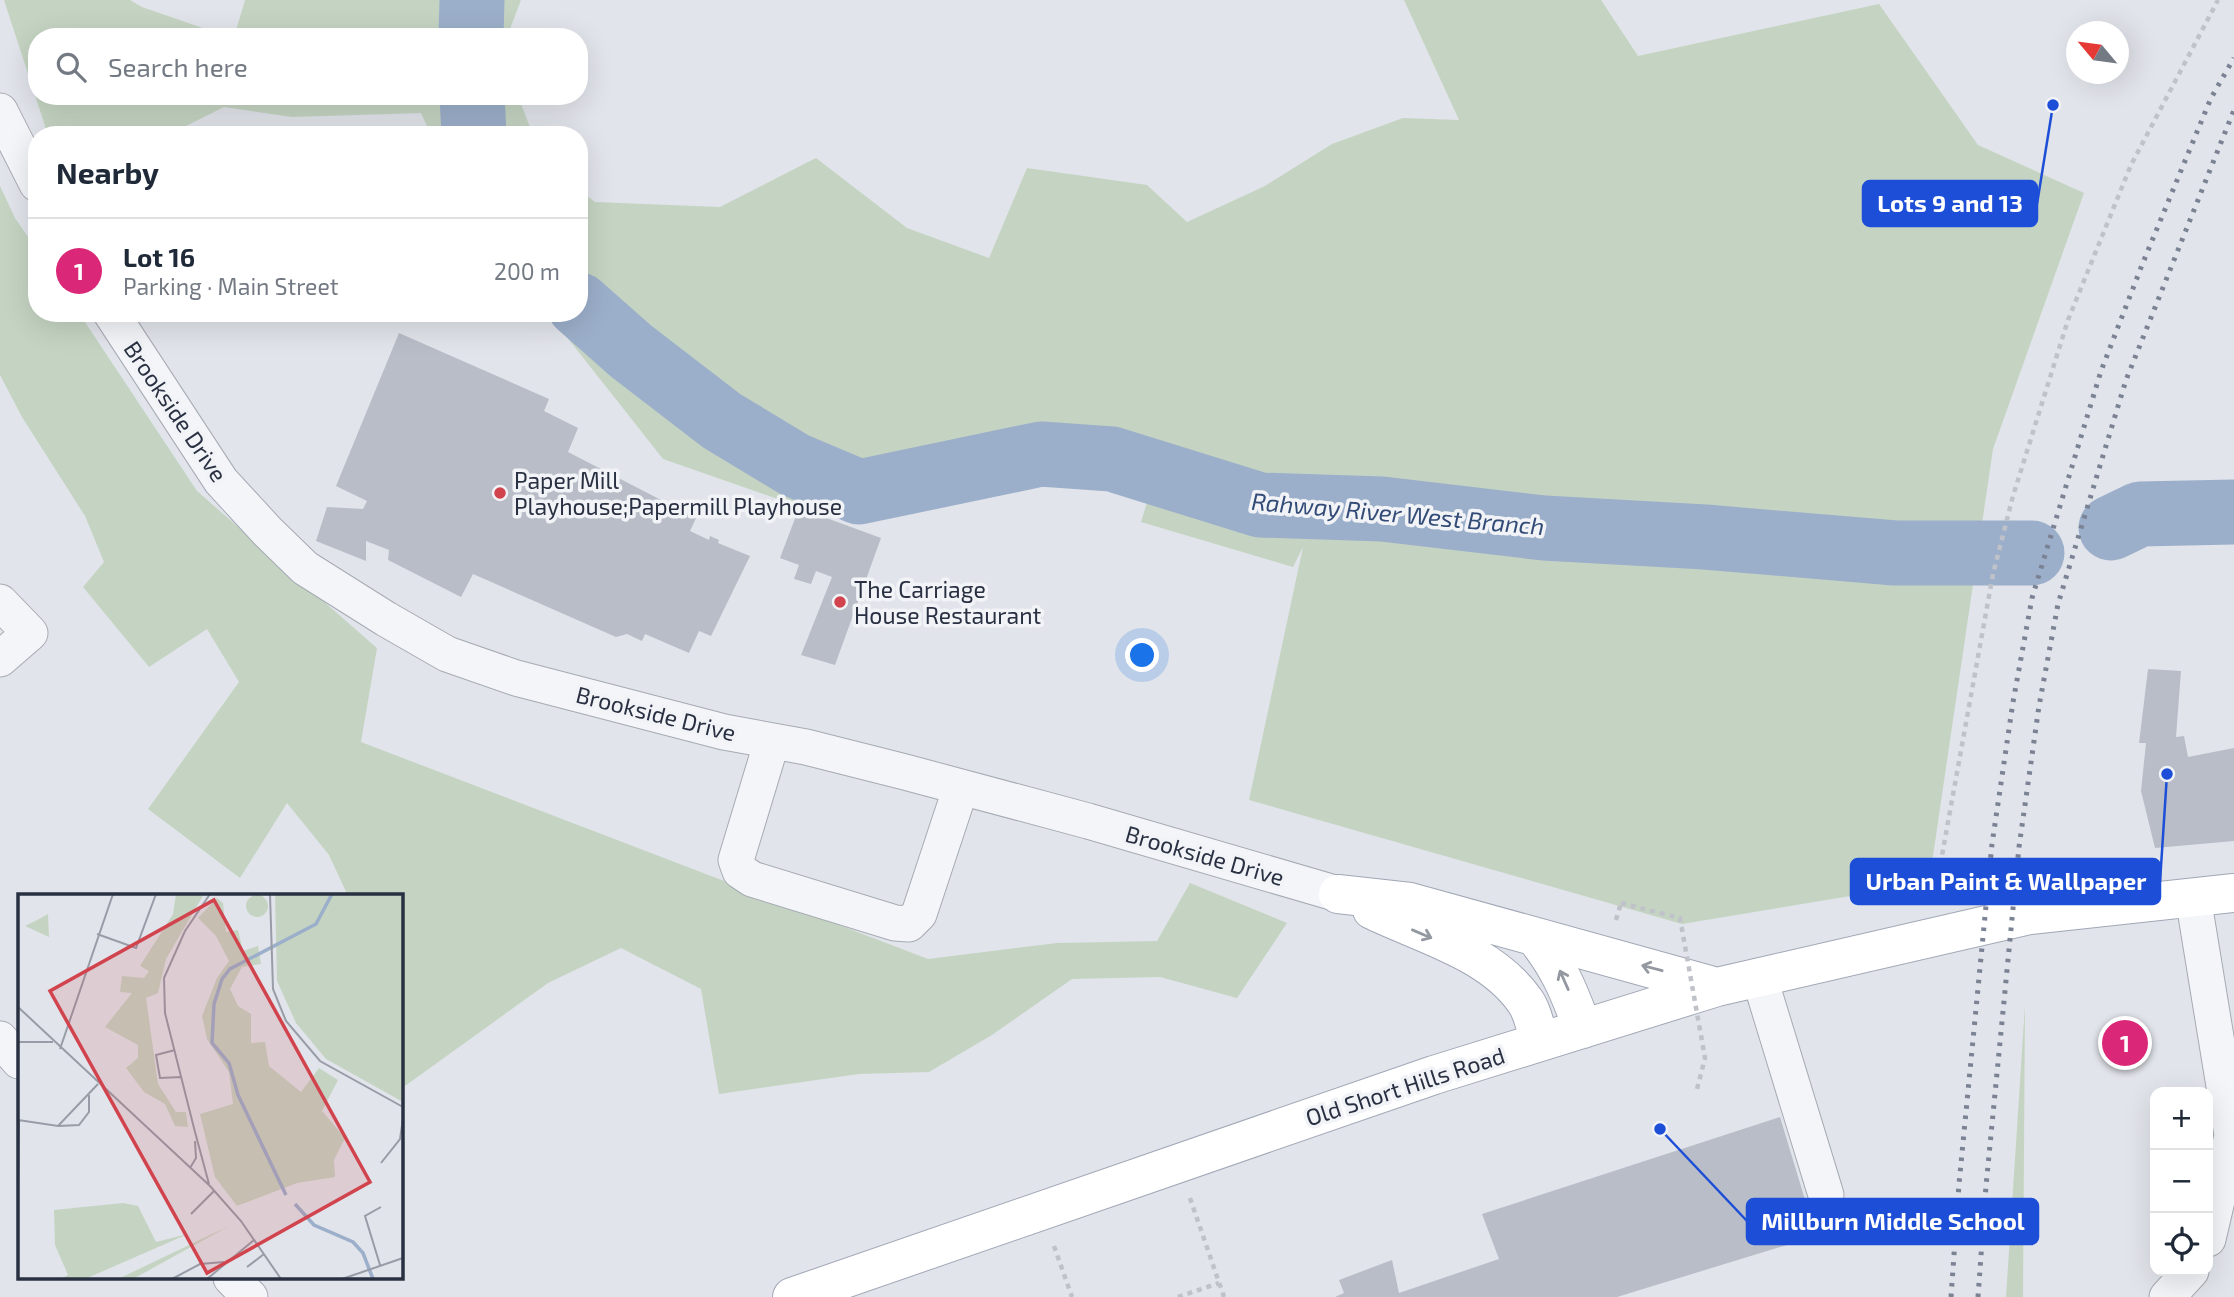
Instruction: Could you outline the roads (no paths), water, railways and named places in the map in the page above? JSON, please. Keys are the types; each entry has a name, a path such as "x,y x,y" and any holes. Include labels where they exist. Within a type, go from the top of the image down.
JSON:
{"main road":[{"name":"Old Short Hills Road","path":"792,1297 1434,1074 1717,987 2030,915 2234,893"},
{"name":"Brookside Drive","path":"1338,894 1410,902 1717,987"},
{"name":"Brookside Drive","path":"1338,894 1466,952 1499,973 1527,1003 1541,1042"},
{"path":"1535,937 1555,961 1583,1029"}],"street":[{"path":"0,111 28,166"},
{"name":"Brookside Drive","path":"117,322 221,481 267,531 305,568 447,654 529,681 724,732 806,747 1087,821 1338,894"},
{"path":"0,602 30,633 0,659"},
{"path":"772,741 736,860 740,871 752,879 895,923 909,924 919,915 961,788"},
{"path":"2193,897 2233,1141 2213,1219"},
{"path":"1759,976 1826,1195"},
{"path":"0,1039 18,1060"},
{"path":"2167,1297 2186,1276"},
{"path":"233,1280 250,1297"}],"waterway":[{"name":"Rahway River West Branch","path":"471,28 472,0"},
{"name":"Rahway River West Branch","path":"472,105 474,126"},
{"name":"Rahway River West Branch","path":"588,313 631,351 722,421 795,465 859,492 1041,454 1112,459 1260,505 1382,509 1544,528 1705,537 1895,553 2032,553"},
{"name":"Rahway River West Branch","path":"2111,528 2140,514 2234,512"}],"railway":[{"path":"1951,1297 1959,1184 1992,844 2032,598 2101,371 2211,98 2234,58"},
{"path":"1978,1297 1986,1186 2019,847 2039,706 2058,604 2126,380 2234,110"}],"place":[{"name":"Lots 9 and 13","path":"2053,105"},
{"name":"Paper Mill Playhouse;Papermill Playhouse","path":"500,493"},
{"name":"The Carriage House Restaurant","path":"840,602"},
{"name":"Urban Paint & Wallpaper","path":"2167,774"},
{"name":"Lot 16","path":"2125,1043"},
{"name":"Millburn Middle School","path":"1660,1129"}]}
